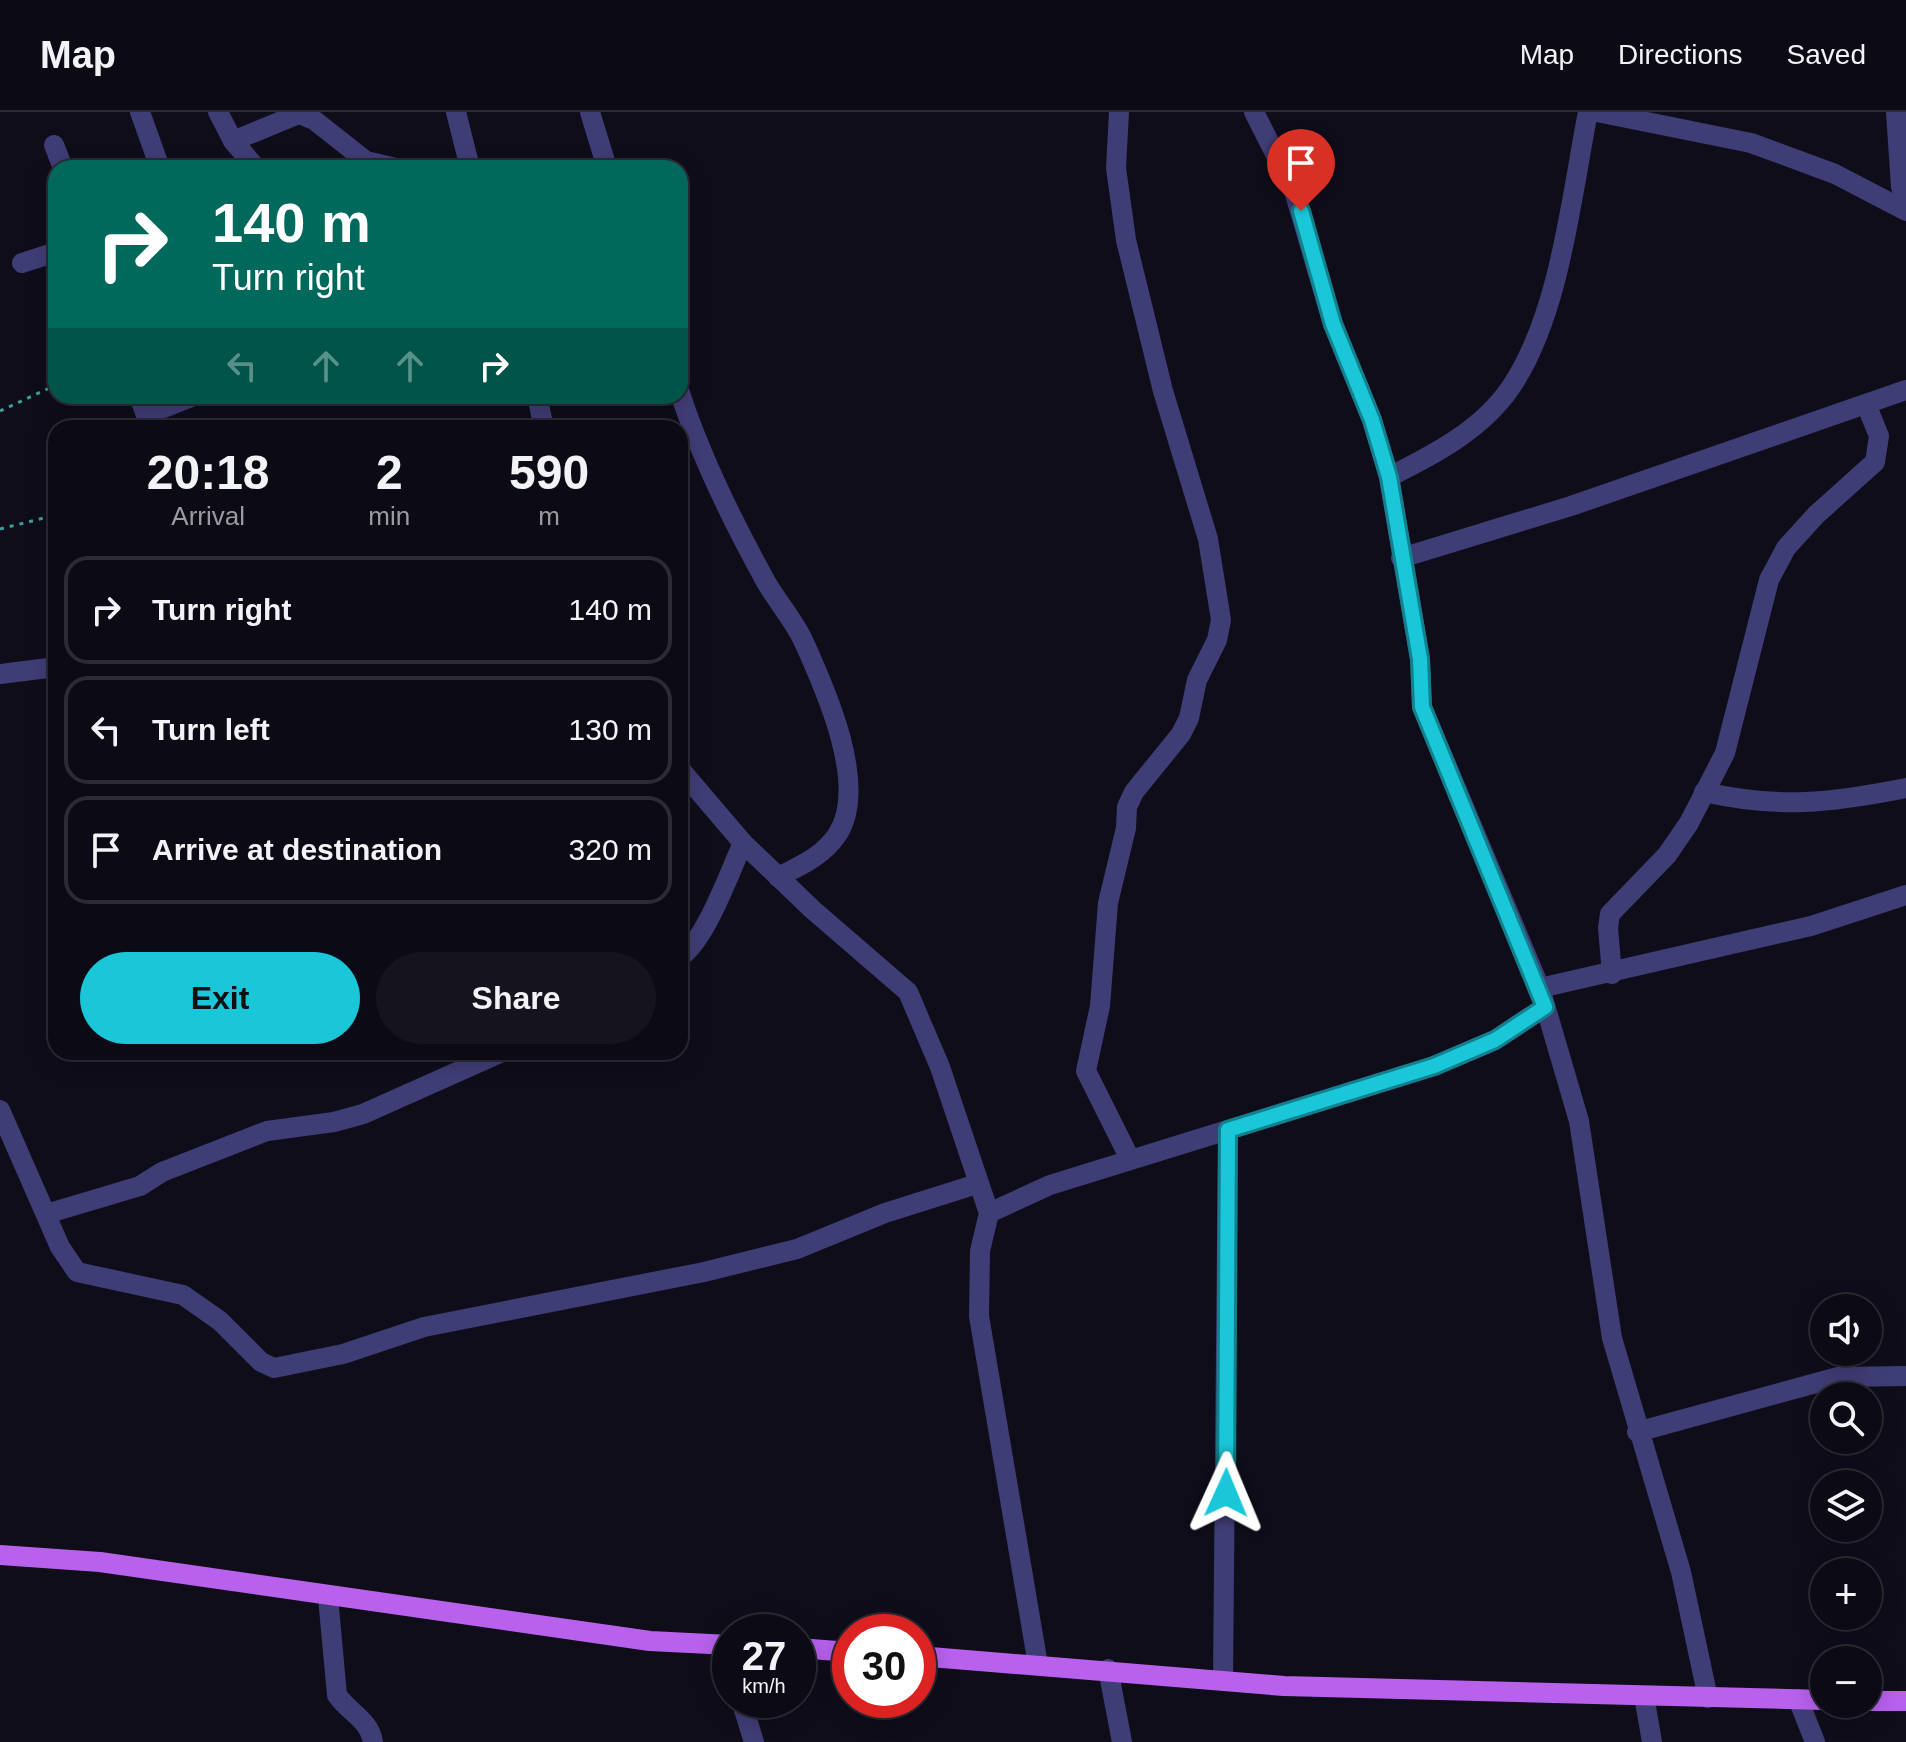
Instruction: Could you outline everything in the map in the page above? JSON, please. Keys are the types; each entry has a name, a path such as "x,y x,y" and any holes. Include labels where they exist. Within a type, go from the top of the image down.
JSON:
{"main road":[{"path":"0,1555 100,1562 650,1641 712,1644"},
{"path":"936,1657 1108,1669 1284,1686 1810,1699"},
{"path":"1882,1701 1906,1701"}],"street":[{"path":"140,112 157,160"},
{"path":"218,112 233,141 249,160"},
{"path":"456,112 468,160"},
{"path":"590,112 605,160"},
{"path":"1119,112 1116,168 1126,240 1163,391 1208,539 1221,620 1217,640 1197,680 1189,718 1181,734 1134,792 1127,807 1108,903 1100,1006 1086,1071 1130,1159"},
{"path":"1254,112 1294,191 1333,324 1372,420 1389,477 1420,659 1422,707 1542,997 1579,1121 1612,1338 1637,1432 1681,1572 1708,1698"},
{"path":"1389,477 1445,449 1511,388 1550,296 1588,112"},
{"path":"1597,112 1751,143 1835,174 1906,211"},
{"path":"1896,112 1901,187 1906,199"},
{"path":"233,141 295,114 314,120 365,160"},
{"path":"54,145 60,160"},
{"path":"22,263 48,255"},
{"path":"1401,558 1571,506 1906,390"},
{"path":"142,404 146,415 174,404"},
{"path":"684,404 714,477 753,556 801,636 848,765 847,810 838,835 816,857 778,877"},
{"path":"1612,974 1610,914 1667,855 1704,792 1729,741 1769,580 1786,548 1816,515 1875,462 1879,436 1866,404"},
{"path":"0,674 48,668"},
{"path":"688,778 743,843 778,877 908,992 940,1067 989,1213 980,1251 979,1316 1038,1665"},
{"path":"1704,792 1752,802 1811,804 1906,788"},
{"path":"688,952 707,920 743,843"},
{"path":"989,1213 1050,1185 1434,1066 1495,1040 1542,997 1612,974 1811,926 1906,895"},
{"path":"46,1214 140,1186 162,1172 267,1131 334,1122 363,1114 484,1060"},
{"path":"0,1110 60,1247 77,1272 183,1295 220,1321 261,1362 274,1368 343,1354 424,1327 704,1272 797,1249 885,1213 977,1184"},
{"path":"1223,1680 1228,1130"},
{"path":"1637,1432 1838,1377 1906,1376"},
{"path":"328,1597 337,1695 344,1706 367,1727 373,1742"},
{"path":"1108,1669 1122,1742"},
{"path":"1644,1696 1652,1742"},
{"path":"1798,1699 1815,1742"},
{"path":"747,1718 754,1742"}],"path":[{"path":"0,411 48,389"},
{"path":"0,529 48,517"}],"route":[{"path":"1226,1493 1228,1130 1434,1066 1495,1040 1545,1007 1540,988 1422,707 1420,659 1389,477 1372,420 1333,324 1301,211"}]}
